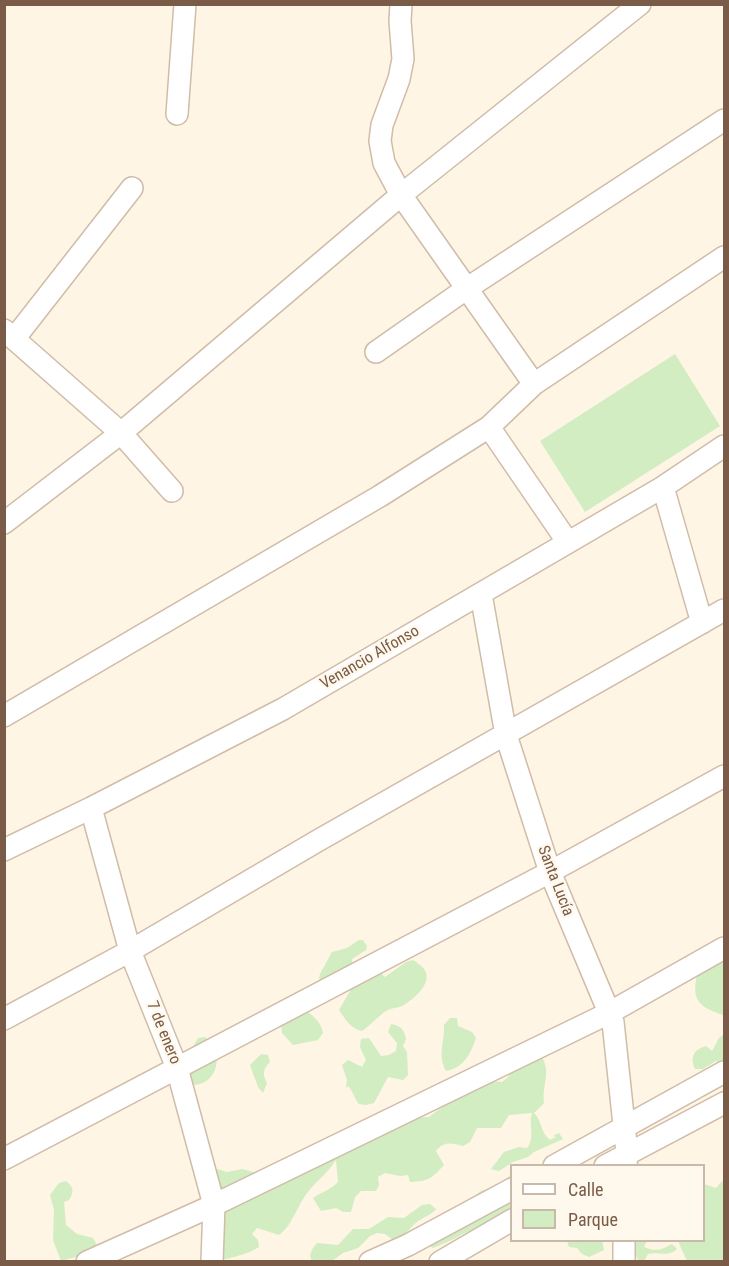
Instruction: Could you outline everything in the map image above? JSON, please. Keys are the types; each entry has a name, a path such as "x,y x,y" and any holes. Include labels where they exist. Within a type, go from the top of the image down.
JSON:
{"street":[{"path":"177,114 185,4"},
{"path":"401,4 403,59 399,79 381,125 380,141 384,163 400,195 534,384"},
{"path":"4,523 121,433 400,195 640,4"},
{"path":"376,352 466,289 724,120"},
{"path":"132,188 9,334 121,433 172,491"},
{"path":"7,710 380,496 489,427 534,384 724,257"},
{"path":"489,427 567,542"},
{"name":"Venancio Alfonso","path":"4,850 283,709 663,487 724,446"},
{"path":"663,487 702,623"},
{"name":"Santa Lucía","path":"481,594 506,735 550,872 613,1022 626,1159"},
{"path":"4,1018 130,951 724,610"},
{"path":"4,1159 550,872 724,777"},
{"name":"7 de enero","path":"91,808 130,951 177,1068 214,1205 212,1262"},
{"path":"87,1262 214,1205 609,1013 724,948"},
{"path":"558,1164 724,1072"},
{"path":"611,1164 626,1159 724,1103"},
{"path":"370,1262 409,1253 510,1190"},
{"path":"441,1262 510,1221"},
{"path":"624,1242 624,1262"}],"green space":[{"path":"675,354 720,426 585,512 540,441"},
{"path":"363,940 367,946 366,950 352,959 353,967 322,985 320,974 332,952 347,948"},
{"path":"724,945 723,1015 700,1003 695,988 702,962"},
{"path":"413,960 423,968 426,974 421,990 411,1000 385,1012 362,1031 354,1028 339,1010 357,979 374,967 385,977 406,962"},
{"path":"300,1003 317,1020 323,1033 318,1040 293,1045 282,1033 280,1016"},
{"path":"450,1018 457,1018 458,1026 472,1032 476,1038 462,1063 446,1071 443,1065 442,1048 444,1025"},
{"path":"391,1024 402,1028 406,1039 403,1046 407,1052 408,1075 403,1080 388,1077 374,1103 359,1104 350,1088 348,1086 346,1088 347,1080 342,1065 348,1060 362,1067 366,1060 360,1047 361,1039 369,1038 381,1056 396,1051 397,1043 388,1032"},
{"path":"724,1034 724,1064 716,1061 703,1069 695,1069 693,1058 695,1052 706,1046 712,1051"},
{"path":"205,1037 212,1044 216,1053 215,1070 204,1082 196,1085 186,1084 190,1052 198,1038"},
{"path":"525,1049 542,1050 546,1069 544,1103 534,1113 550,1140 559,1133 563,1139 499,1171 491,1169 504,1152 519,1147 527,1148 530,1144 532,1113 509,1115 501,1128 477,1128 470,1142 463,1146 448,1144 439,1148 436,1151 444,1165 429,1178 410,1182 408,1175 385,1173 378,1177 379,1185 376,1191 361,1191 355,1197 351,1212 343,1212 336,1208 321,1211 313,1198 338,1182 336,1160 308,1192 284,1231 279,1235 257,1228 252,1234 258,1240 259,1247 235,1257 211,1261 211,1167 227,1172 242,1169 257,1173 374,1131 388,1133 406,1118 429,1117 478,1080 502,1082 508,1077"},
{"path":"261,1054 268,1055 270,1062 264,1072 267,1083 263,1093 258,1087 250,1065"},
{"path":"510,1176 510,1212 433,1248 426,1244 463,1205 481,1191 496,1186"},
{"path":"724,1179 724,1261 687,1261 678,1242 705,1242 705,1184 716,1188"},
{"path":"66,1181 71,1185 72,1194 69,1200 64,1202 66,1225 77,1234 93,1238 97,1245 94,1252 61,1261 53,1240 54,1210 50,1195 59,1183"},
{"path":"430,1204 436,1209 401,1237 392,1239 385,1234 377,1233 370,1236 358,1248 343,1253 332,1261 312,1261 312,1249 317,1243 338,1245 353,1229 369,1229 388,1217 404,1218 422,1205"},
{"path":"567,1242 602,1242 604,1250 589,1257 577,1248 569,1247"},
{"path":"634,1242 646,1242 644,1247 648,1249 658,1250 672,1244 677,1249 666,1254 648,1254 644,1261 639,1262 633,1249"}]}
